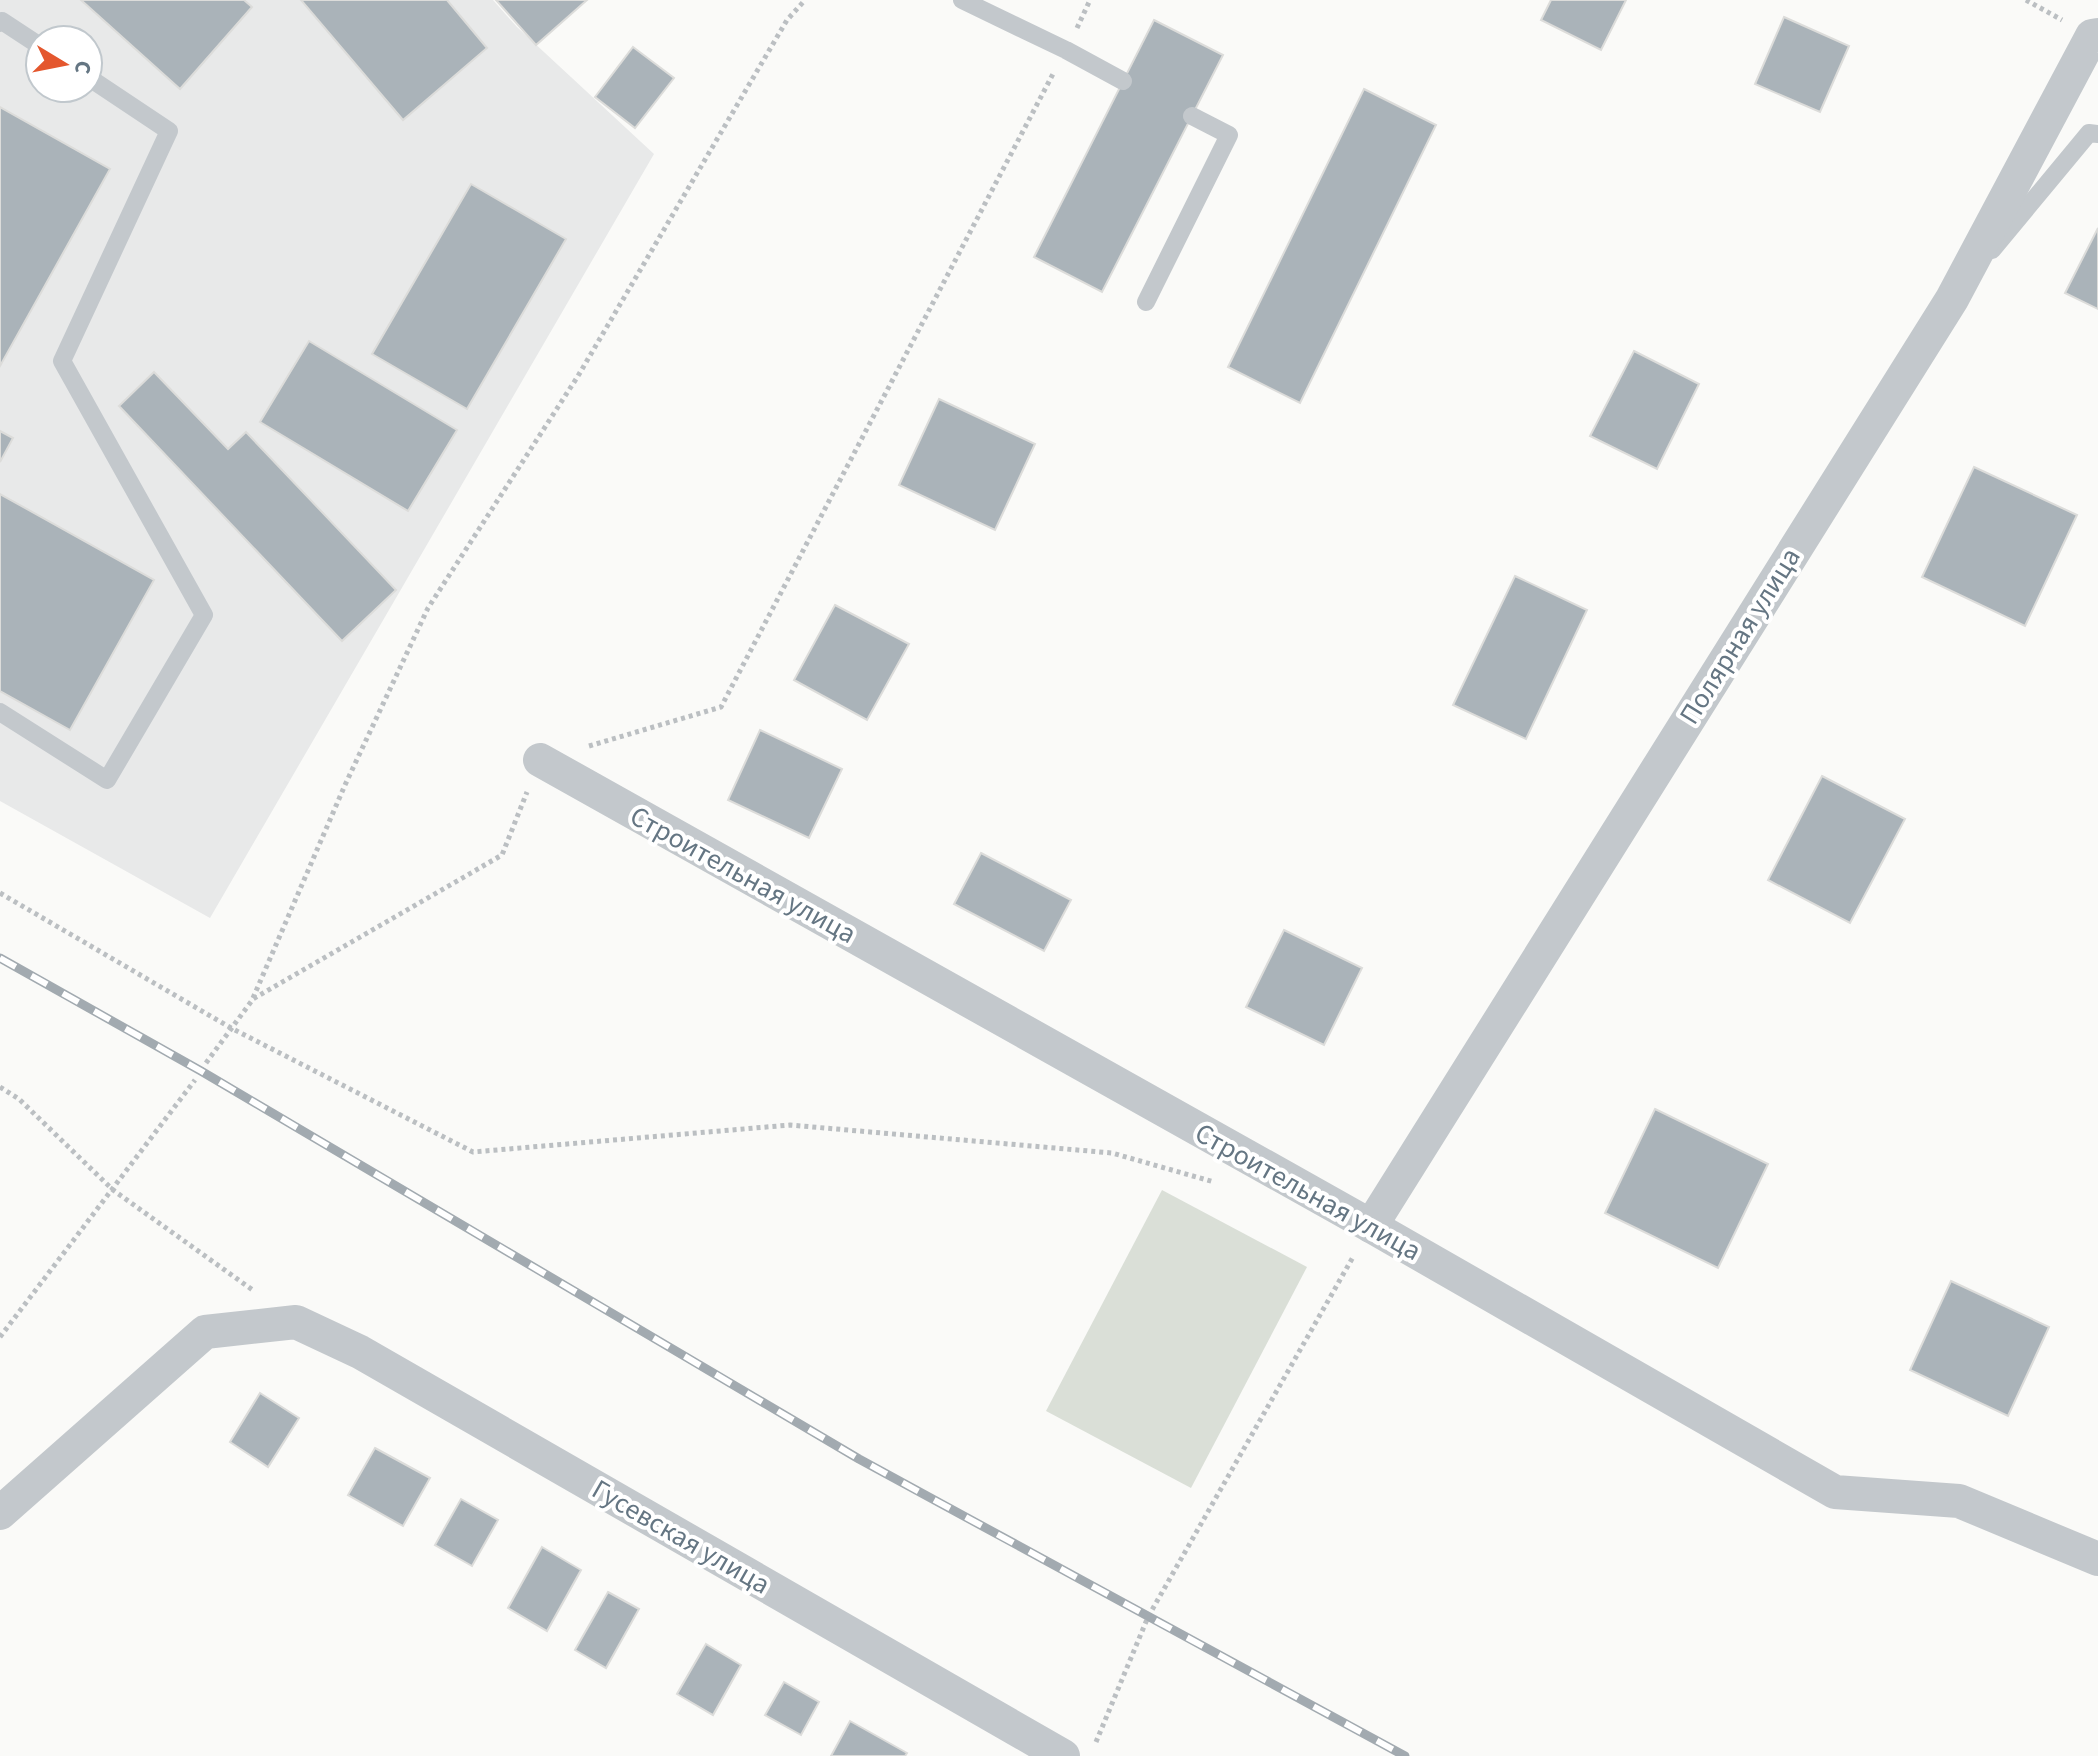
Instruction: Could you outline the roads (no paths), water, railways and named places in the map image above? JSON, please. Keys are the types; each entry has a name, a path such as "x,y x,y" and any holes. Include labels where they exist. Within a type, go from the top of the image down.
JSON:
{"street":[{"name":"Полярная улица","path":"1371,1226 1952,299 2095,35"},
{"name":"Строительная улица","path":"540,760 1371,1226 1835,1492 1959,1501 2098,1559"},
{"name":"Гусевская улица","path":"0,1513 205,1332 296,1322 373,1360 1063,1756"}],"lane":[{"path":"962,0 1123,81"},
{"path":"0,23 2,21 24,35"},
{"path":"0,712 107,780 204,615 62,361 169,131 104,88"},
{"path":"1146,302 1229,135 1192,116"},
{"path":"1952,299 2089,133 2098,134"}],"railway":[{"path":"0,958 201,1071 859,1459 1405,1756"}]}
